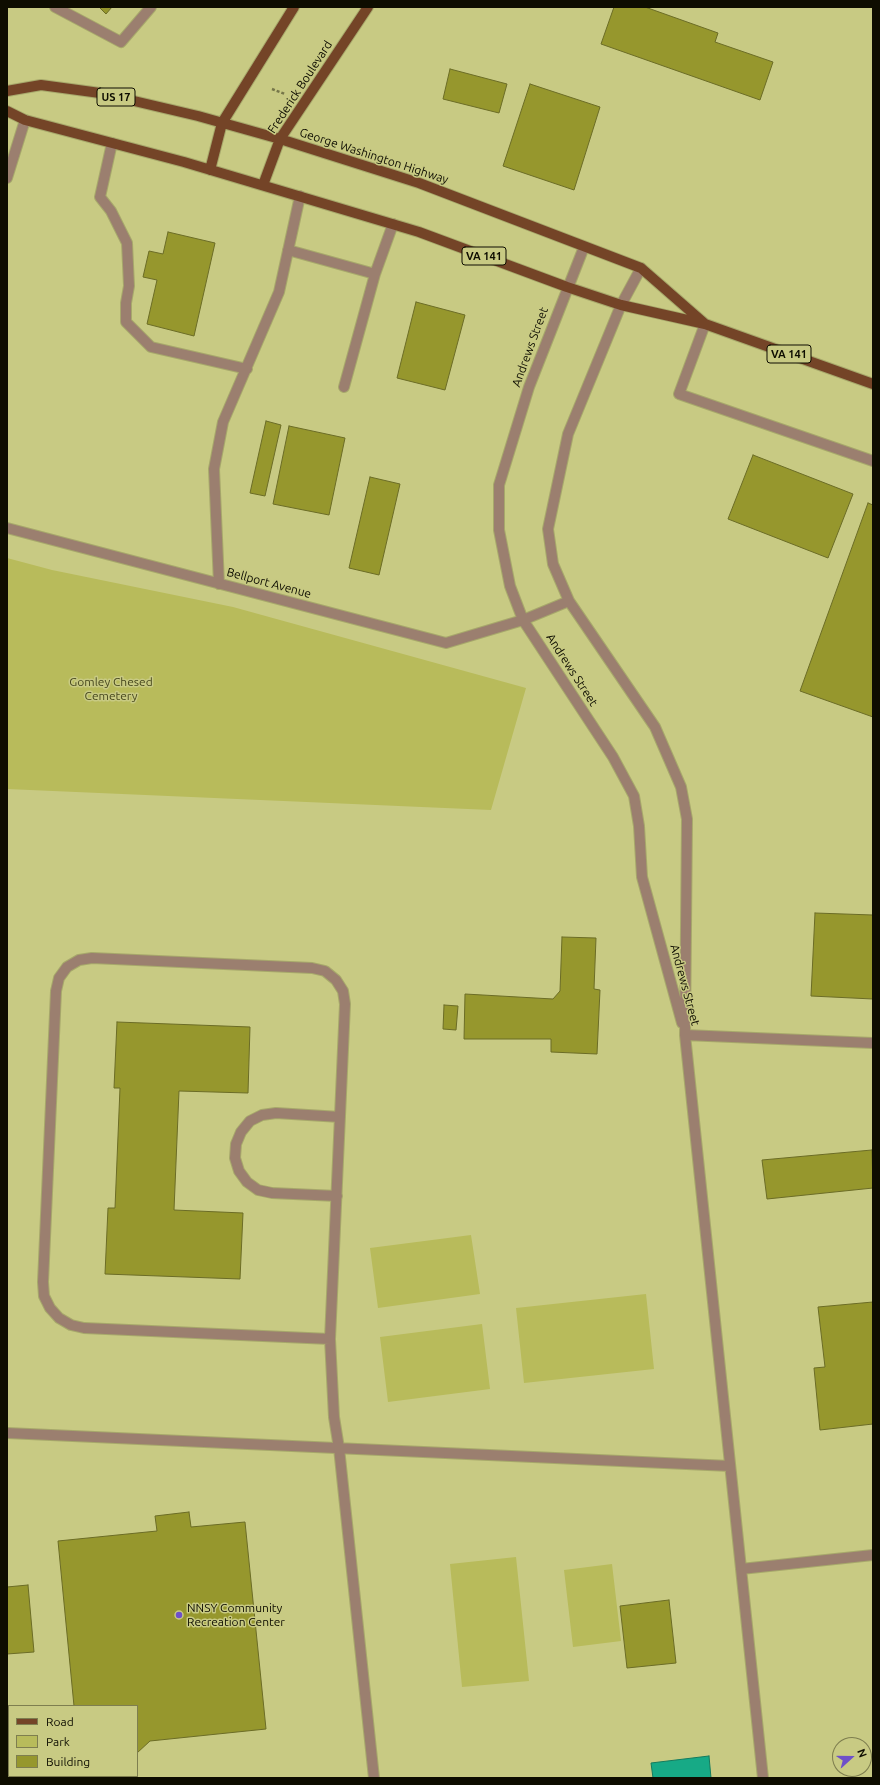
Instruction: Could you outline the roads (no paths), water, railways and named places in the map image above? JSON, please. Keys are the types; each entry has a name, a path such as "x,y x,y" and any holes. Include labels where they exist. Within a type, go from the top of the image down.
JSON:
{"main road":[{"path":"210,170 222,124 294,7"},
{"name":"Frederick Boulevard","path":"263,185 280,139 368,7"},
{"name":"George Washington Highway","path":"7,91 41,85 100,93 198,116 222,124 280,139 419,183 641,268 705,324"},
{"name":"George Washington Highway","path":"7,111 25,120 263,185 419,232 567,287 622,305 705,324 873,384"}],"street":[{"path":"55,7 121,42 151,7"},
{"path":"7,178 25,120"},
{"path":"112,143 100,197 111,211 127,243 129,286 126,303 126,322 151,348 247,369"},
{"path":"220,584 214,469 223,422 279,292 300,196"},
{"path":"344,387 375,274 393,224"},
{"name":"Andrews Street","path":"584,247 528,387 500,485 499,530 510,586 523,620 613,757 634,796 639,826 642,876 685,1035"},
{"path":"288,250 375,274"},
{"name":"Andrews Street","path":"641,268 622,305 568,434 548,529 553,564 569,601 655,727 681,787 688,824 685,1035"},
{"path":"705,324 679,394 873,461"},
{"name":"Bellport Avenue","path":"7,528 446,642 523,620 569,601"},
{"path":"330,1340 84,1328 71,1325 59,1318 50,1308 44,1296 43,1282 56,991 59,978 67,967 79,960 92,958 312,968 325,971 336,980 343,991 345,1004 330,1340 334,1417 339,1448 374,1778"},
{"path":"763,1778 685,1035 873,1043"},
{"path":"337,1196 272,1193 258,1190 247,1182 239,1171 235,1158 236,1144 241,1132 250,1121 262,1115 276,1114 340,1117"},
{"path":"7,1433 730,1466"},
{"path":"741,1569 873,1556"}],"place":[{"name":"NNSY Community Recreation Center","path":"179,1615"}],"park label":[{"name":"Gomley Chesed Cemetery","path":"111,689"}]}
